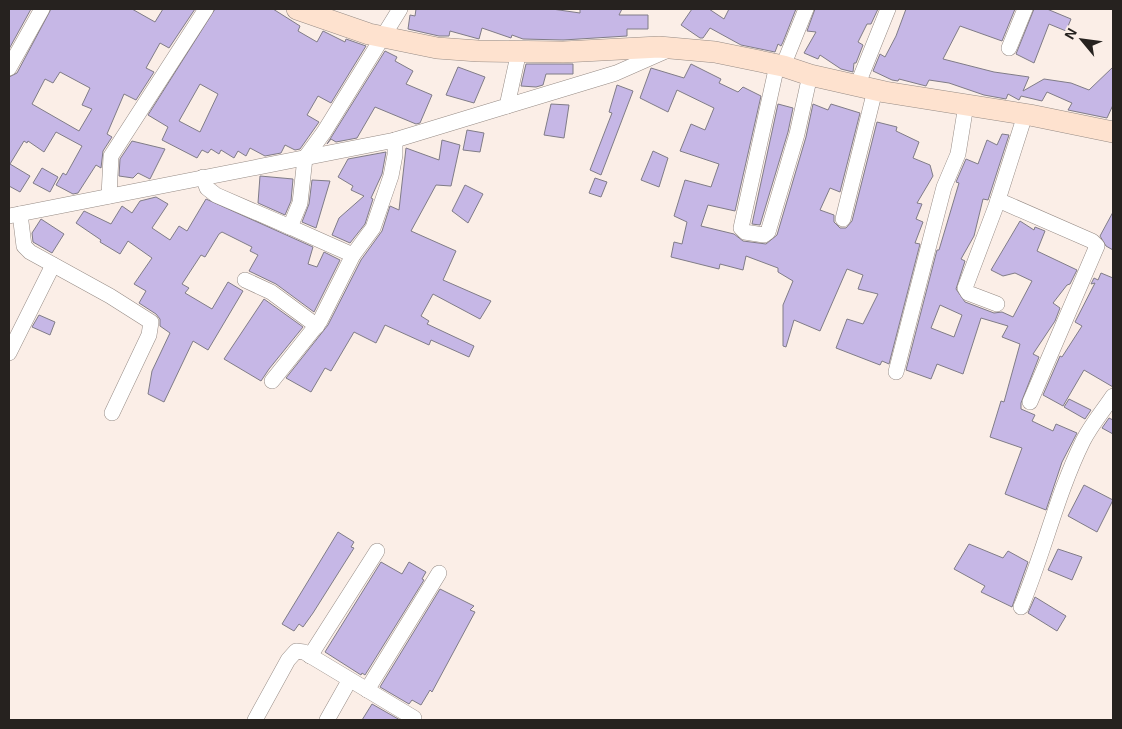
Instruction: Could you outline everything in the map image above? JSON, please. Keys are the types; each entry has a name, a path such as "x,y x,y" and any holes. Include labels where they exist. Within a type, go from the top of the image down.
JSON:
{"street":[{"path":"9,68 42,9"},
{"path":"109,196 111,156 206,9"},
{"path":"297,9 335,23 383,37 437,48 563,52 659,47 720,52 776,74 808,84 1022,125 1113,132"},
{"path":"290,226 300,204 305,166 400,9"},
{"path":"806,9 776,74 741,228 745,232 764,235 768,232 797,134 808,84"},
{"path":"843,218 888,9"},
{"path":"1009,48 1025,9"},
{"path":"112,413 149,335 151,322 24,246 18,218 109,196 305,166 395,147 507,106 616,72 672,48"},
{"path":"507,106 519,51"},
{"path":"896,372 944,187 958,154 964,114"},
{"path":"996,304 968,292 965,288 998,200 1022,125"},
{"path":"272,380 317,326 354,255 374,224 391,176 395,147"},
{"path":"205,182 216,195 354,255"},
{"path":"998,200 1092,241 1097,246 1030,402"},
{"path":"9,354 53,265"},
{"path":"245,280 271,292 317,326"},
{"path":"1021,607 1039,561 1064,486 1081,447 1113,396"},
{"path":"310,656 377,551"},
{"path":"367,690 439,573"},
{"path":"255,720 288,660 296,651 304,652 349,681 414,718"},
{"path":"327,720 349,681"}],"building":[{"path":"9,9 31,9 9,49"},
{"path":"51,9 132,9 155,22 163,9 195,9 169,48 160,43 146,68 154,72 136,100 124,94 107,134 112,137 103,151 101,168 96,165 78,193 73,194 56,185 63,173 66,175 82,146 56,132 44,152 28,141 27,143 24,141 10,164 30,176 20,192 9,186 9,77 17,73","holes":["60,72 90,88 82,105 92,109 79,131 32,104 45,79 53,83"]},
{"path":"215,9 273,9 300,26 298,31 317,42 323,31 345,42 346,39 366,46 331,103 318,96 307,115 319,122 300,149 295,150 285,145 281,153 265,156 250,148 246,156 238,151 234,158 221,150 219,154 211,149 208,153 202,150 197,158 162,140 168,127 148,115","holes":["200,84 218,94 200,132 179,121"]},
{"path":"416,9 552,9 580,13 580,9 622,9 619,15 648,15 648,29 627,29 627,36 563,40 523,39 512,35 511,38 482,28 479,39 450,31 449,36 439,36 408,29 410,15 415,16"},
{"path":"692,9 709,9 724,19 729,9 796,9 783,42 781,46 778,44 775,52 741,45 710,28 703,38 700,38 681,25"},
{"path":"815,9 878,9 871,24 867,24 858,42 863,45 856,63 854,63 853,72 841,69 820,55 818,59 804,53 816,32 807,31"},
{"path":"906,9 1015,9 1002,41 960,26 943,59 994,72 1029,77 1023,91 1044,79 1071,83 1089,90 1113,67 1113,105 1107,118 1068,110 1072,103 1047,92 1042,101 1021,96 1019,100 1008,94 1006,99 984,95 949,83 929,80 926,86 899,79 898,81 892,80 873,71 880,54 885,57 896,36"},
{"path":"1034,9 1047,9 1071,19 1066,31 1049,24 1034,63 1016,54"},
{"path":"385,51 397,57 395,61 413,71 406,84 432,95 420,123 416,124 375,107 357,138 336,142 331,139 327,144"},
{"path":"526,64 573,64 573,74 546,74 543,85 536,87 521,86"},
{"path":"691,64 721,79 719,83 738,92 743,87 761,96 735,211 708,205 701,226 734,234 743,241 766,244 777,235 806,137 813,104 828,110 831,104 860,113 840,192 830,188 820,210 834,215 834,222 840,228 846,228 852,221 877,122 897,127 896,131 919,142 913,158 930,165 933,176 917,203 922,204 916,219 923,222 915,243 920,244 889,364 882,361 880,365 836,348 847,319 863,324 878,294 858,289 863,275 847,269 820,331 794,320 786,347 783,346 783,305 793,281 778,272 778,268 746,256 743,270 720,264 719,269 671,257 674,242 682,244 687,222 674,216 685,180 711,187 719,164 680,151 691,124 705,130 714,108 677,90 668,112 640,98 651,68 684,78"},
{"path":"458,67 485,77 474,103 446,95"},
{"path":"617,85 633,91 601,175 590,170 612,113 609,112"},
{"path":"551,104 569,105 564,138 544,135"},
{"path":"778,104 793,108 788,132 760,225 752,224"},
{"path":"467,130 484,133 480,152 463,150"},
{"path":"1002,134 1009,135 988,200 983,199 974,236 961,259 965,261 956,289 965,302 994,313 1002,312 1013,317 1032,281 1015,273 1003,276 991,270 1020,221 1034,230 1035,227 1045,231 1037,251 1077,270 1070,284 1067,285 1053,303 1060,308 1055,321 1033,354 1039,357 1021,403 1021,409 1035,415 1032,421 1053,431 1056,424 1077,433 1062,462 1046,510 1005,494 1022,448 990,437 1001,401 1004,402 1020,344 1002,337 1008,326 981,318 963,374 937,364 931,379 906,370 937,250 939,250 959,183 956,182 966,159 978,164 987,140 997,145","holes":["940,305 962,315 954,337 931,328"]},
{"path":"442,140 460,145 451,186 436,185 411,231 456,251 443,280 491,301 480,319 433,294 421,316 429,321 427,324 474,346 469,357 431,340 429,345 385,325 376,343 354,332 331,371 325,368 311,392 286,378 328,325 361,260 382,231 390,206 399,210 406,148 439,160"},
{"path":"132,141 165,149 150,179 138,173 133,178 119,176 120,159"},
{"path":"653,151 668,158 659,187 641,180"},
{"path":"386,152 382,174 371,198 373,199 365,224 350,243 332,235 339,218 364,196 351,190 353,186 338,177 348,159"},
{"path":"42,168 58,177 50,192 33,183"},
{"path":"260,176 293,179 291,201 285,215 258,203"},
{"path":"595,178 607,182 601,197 589,193"},
{"path":"312,180 330,181 316,228 302,222 309,204"},
{"path":"465,185 483,194 468,223 452,211"},
{"path":"156,197 168,204 152,228 170,240 179,226 187,231 206,199 313,247 308,264 317,267 324,252 340,260 314,312 276,284 249,271 258,255 250,251 252,247 222,232 219,234 205,257 201,255 182,284 189,288 185,293 212,309 228,282 243,291 208,350 193,341 164,402 148,394 152,371 170,333 160,326 160,319 156,314 139,303 146,291 134,284 152,258 128,241 120,254 100,242 101,240 76,223 84,211 111,224 122,206 132,213 140,201"},
{"path":"1113,212 1113,250 1106,246 1100,236"},
{"path":"41,219 64,234 52,253 33,242 32,233"},
{"path":"1101,273 1113,278 1113,387 1084,370 1063,406 1043,395 1060,356 1062,357 1082,326 1075,322 1095,283 1091,284 1094,278 1098,280"},
{"path":"264,299 303,327 261,381 224,359"},
{"path":"39,315 55,322 50,335 32,327"},
{"path":"1069,399 1091,410 1085,419 1064,407"},
{"path":"1109,418 1113,420 1113,434 1102,428"},
{"path":"1084,485 1113,500 1097,532 1068,516"},
{"path":"338,532 354,542 351,547 354,548 303,627 299,624 294,631 282,624"},
{"path":"969,544 1003,558 1008,551 1028,562 1012,607 981,592 985,586 954,569"},
{"path":"1058,549 1082,557 1072,580 1048,570"},
{"path":"381,562 402,574 409,562 426,572 422,579 424,580 365,675 362,673 361,675 325,652"},
{"path":"440,589 474,606 470,610 475,612 432,692 430,690 421,705 412,700 409,704 380,687"},
{"path":"1035,597 1066,616 1057,631 1028,613"},
{"path":"372,704 400,720 362,720"}]}
